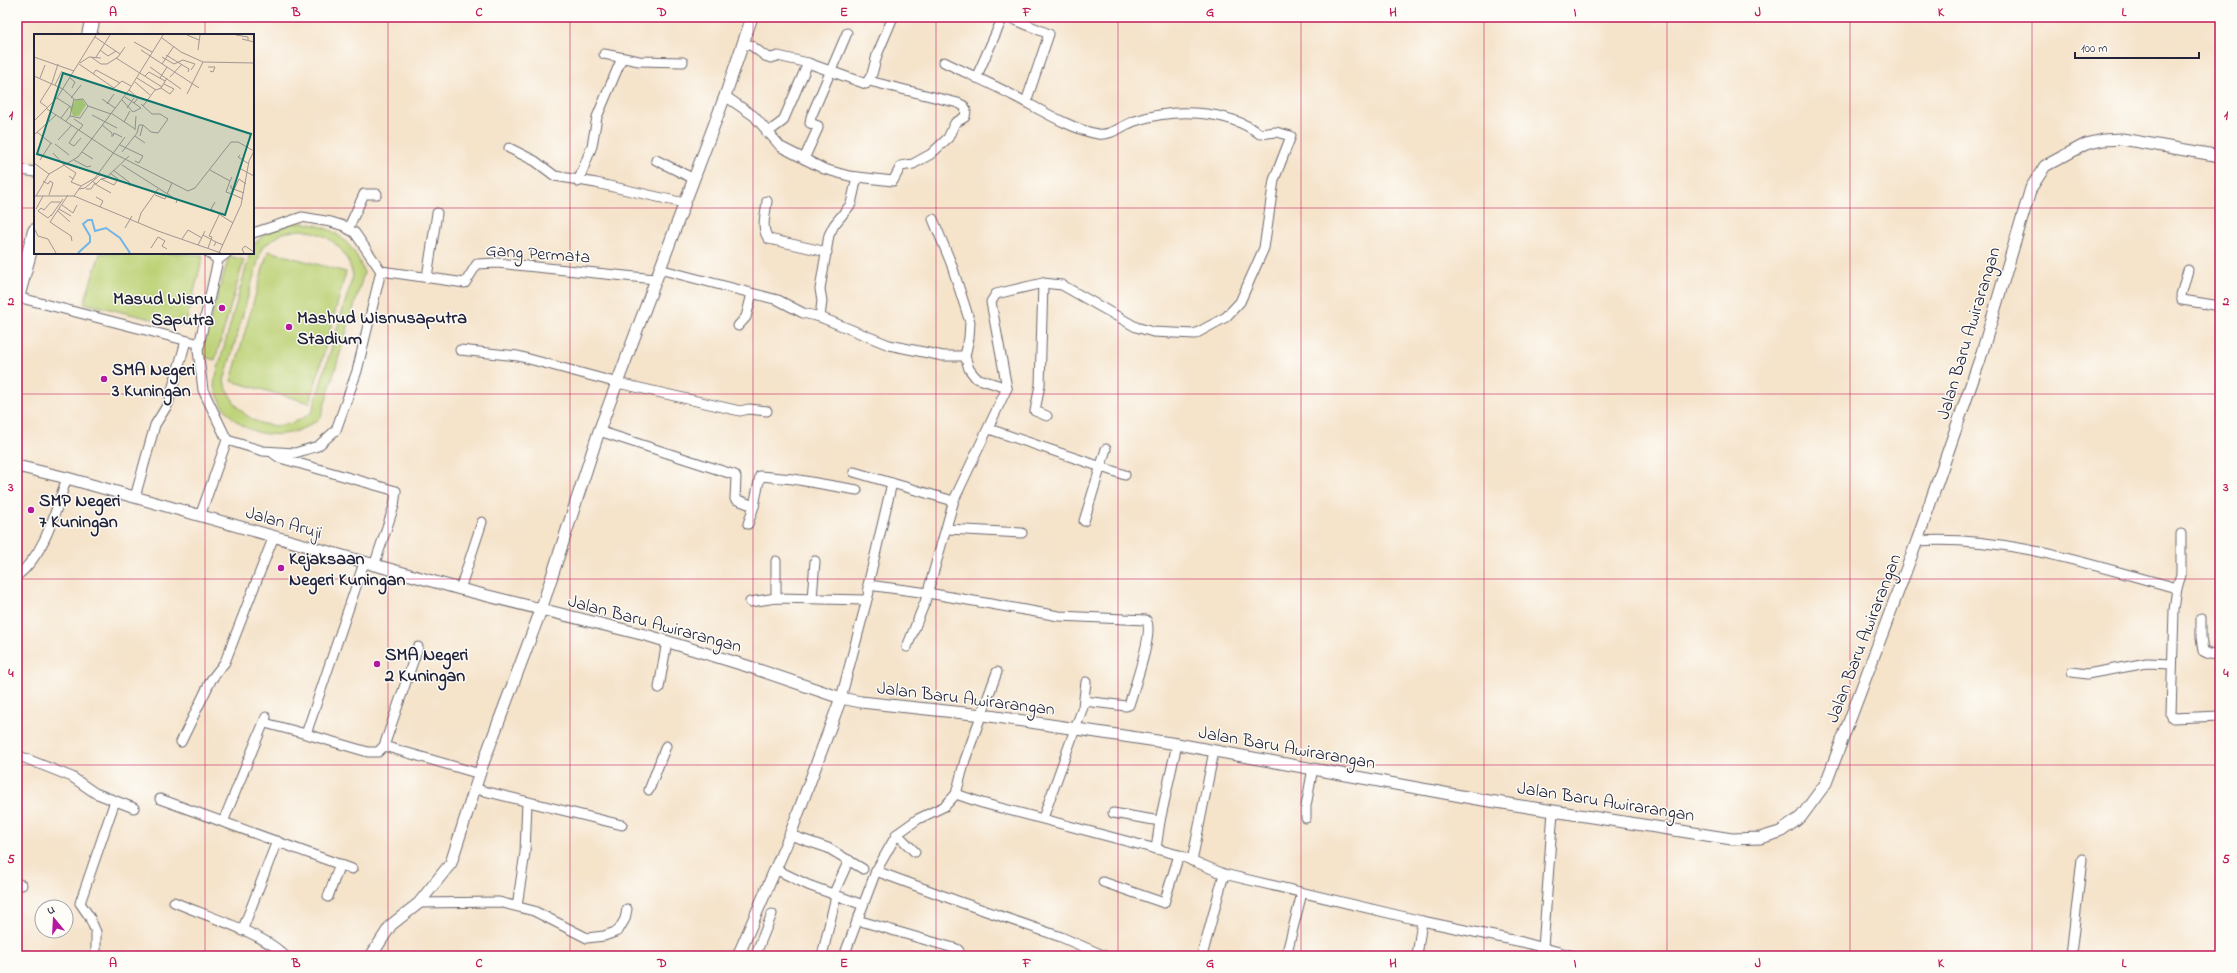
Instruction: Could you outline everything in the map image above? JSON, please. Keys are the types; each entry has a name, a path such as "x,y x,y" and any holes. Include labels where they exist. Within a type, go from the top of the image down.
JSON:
{"main road":[{"path":"92,34 93,17"},
{"path":"17,298 34,235"}],"street":[{"path":"371,956 391,925 419,903 450,864 480,774 541,610 599,431 725,96 752,17"},
{"path":"869,81 877,55 892,17"},
{"path":"976,78 1003,17"},
{"path":"1008,17 1049,34 1026,102"},
{"path":"804,159 818,128 818,126 810,124 811,117 847,33"},
{"path":"725,96 754,116 767,133 781,147 804,159 824,169 857,177 892,181 901,166 913,164 939,148 948,138 955,123 965,117 966,110 958,103 869,81 866,84 808,63 778,56 771,58 765,56 752,46 744,43"},
{"path":"604,54 622,58 683,62"},
{"path":"578,182 592,146 597,117 622,58"},
{"path":"908,647 927,593 947,529 954,500 971,461 989,429 1004,386 991,302 992,298 996,294 1043,283 1062,285 1136,327 1153,332 1195,334 1226,317 1240,302 1264,248 1274,180 1291,137 1286,134 1276,132 1260,134 1249,126 1203,113 1174,112 1133,121 1110,133 1096,134 1060,120 944,62"},
{"path":"767,133 783,121 808,63"},
{"name":"Jalan Baru Awirarangan","path":"541,610 667,641 841,698 861,702 983,715 1074,728 1177,744 1553,811 1732,839 1760,838 1780,832 1801,817 1826,782 1917,541 1980,359 2021,217 2031,188 2045,166 2086,144 2103,140 2122,140 2220,156"},
{"path":"509,148 535,161 556,176 578,182 596,183 684,203"},
{"path":"656,160 694,179"},
{"path":"17,169 34,172"},
{"path":"820,317 822,301 820,288 829,235 834,225 851,204 857,177"},
{"path":"348,229 364,194 377,194"},
{"path":"767,201 764,228 765,234 769,239 826,252"},
{"path":"427,277 437,212"},
{"path":"227,440 263,451 295,453 318,446 336,430 357,371 381,271 355,233 331,222 302,217 254,233"},
{"path":"933,219 951,263 970,322 969,338 965,356 969,369 976,378 1004,386"},
{"path":"211,254 218,260"},
{"path":"200,516 227,440 203,390 200,344 218,260 226,254"},
{"name":"Gang Permata","path":"381,271 465,283 477,264 497,262 657,274"},
{"path":"2188,270 2181,295 2182,300 2220,306"},
{"path":"657,274 778,300 803,313 820,317 889,345 943,356 965,356"},
{"path":"1043,283 1040,385 1035,408 1037,413 1047,416"},
{"path":"738,326 746,317 752,294"},
{"path":"17,298 200,344"},
{"path":"135,497 155,425 168,404 186,341"},
{"path":"460,350 518,356 618,383 740,412 749,409 767,411"},
{"path":"989,429 1125,475"},
{"path":"599,431 735,475 735,499 754,506"},
{"path":"1084,521 1106,449"},
{"path":"271,452 280,458 396,491 394,506 369,565 306,734"},
{"name":"Jalan Aruji","path":"17,466 67,478 274,536 369,565 541,610"},
{"path":"854,472 950,500"},
{"path":"748,524 754,506 760,476 794,479 857,490"},
{"path":"17,576 34,559 44,540 67,478"},
{"path":"754,956 753,943 758,927 793,837 841,698 892,483"},
{"path":"460,590 482,522"},
{"path":"947,529 1022,533"},
{"path":"2182,534 2181,575 2177,588 2174,610 2170,704 2172,717 2183,718 2220,716"},
{"path":"181,742 211,680 225,662 274,536"},
{"path":"1917,541 1945,539 2032,550 2074,559 2177,588"},
{"path":"776,561 776,598"},
{"path":"812,598 815,561"},
{"path":"868,585 917,593 927,593 1059,616 1148,621 1148,629 1140,671 1129,705 1126,706 1084,701"},
{"path":"750,602 776,598 865,600"},
{"path":"2201,618 2200,637 2203,651 2209,654 2220,655"},
{"path":"659,688 667,641"},
{"path":"224,822 266,720 306,734 368,752 378,752 384,746 418,647"},
{"path":"2072,672 2092,674 2147,663 2172,664"},
{"path":"844,956 856,920 876,871 897,834 918,819 945,806 956,794 966,760 997,672"},
{"path":"1044,818 1084,701 1086,682"},
{"path":"1156,849 1160,821 1177,744"},
{"path":"384,746 480,774"},
{"path":"649,790 666,746"},
{"path":"1192,861 1214,751"},
{"path":"17,755 72,777 96,793 134,808"},
{"path":"1306,818 1306,806 1313,768"},
{"path":"476,789 622,825"},
{"path":"956,794 982,803 1044,818 1179,855 1224,874 1545,951 1574,956"},
{"path":"160,799 352,869"},
{"path":"96,956 96,932 89,916 80,903 115,801"},
{"path":"517,906 525,853 527,802"},
{"path":"1545,951 1553,811"},
{"path":"1113,813 1160,821"},
{"path":"897,834 915,852"},
{"path":"793,837 808,840 828,848 863,869"},
{"path":"242,931 277,841"},
{"path":"1103,882 1164,903 1179,855"},
{"path":"2073,956 2082,859"},
{"path":"822,956 835,896 849,860"},
{"path":"328,897 340,864"},
{"path":"780,871 808,885 863,905"},
{"path":"876,871 960,902 1061,936 1104,956"},
{"path":"1202,956 1224,874"},
{"path":"1286,956 1302,893"},
{"path":"174,902 242,931 272,946 285,956"},
{"path":"419,903 499,902 534,911 587,938 604,936 618,931 625,919 627,909"},
{"path":"758,927 772,914"},
{"path":"856,920 957,949 959,951 958,956"},
{"path":"1417,956 1422,921"},
{"path":"738,956 753,943"}],"green space":[{"path":"293,223 317,225 328,229 346,242 359,261 364,273 321,417 306,427 289,433 273,434 257,432 242,425 230,415 220,401 214,383 250,254 254,254 254,244 266,233","holes":["300,230 319,234 335,243 341,250 346,257 353,276 312,412 298,420 284,425 271,425 259,422 248,416 238,407 230,395 224,381 262,247 283,233"]},
{"name":"Mashud Wisnusaputra Stadium","path":"268,251 346,272 310,403 231,381"},
{"path":"100,254 189,254 203,256 185,327 84,303"},
{"name":"Masud Wisnu Saputra","path":"229,256 244,260 215,360 200,356"}],"place":[{"name":"Masud Wisnu Saputra","path":"222,308"},
{"name":"Mashud Wisnusaputra Stadium","path":"289,327"},
{"name":"SMA Negeri 3 Kuningan","path":"104,379"},
{"name":"SMP Negeri 7 Kuningan","path":"31,510"},
{"name":"Kejaksaan Negeri Kuningan","path":"281,568"},
{"name":"SMA Negeri 2 Kuningan","path":"377,664"}]}
